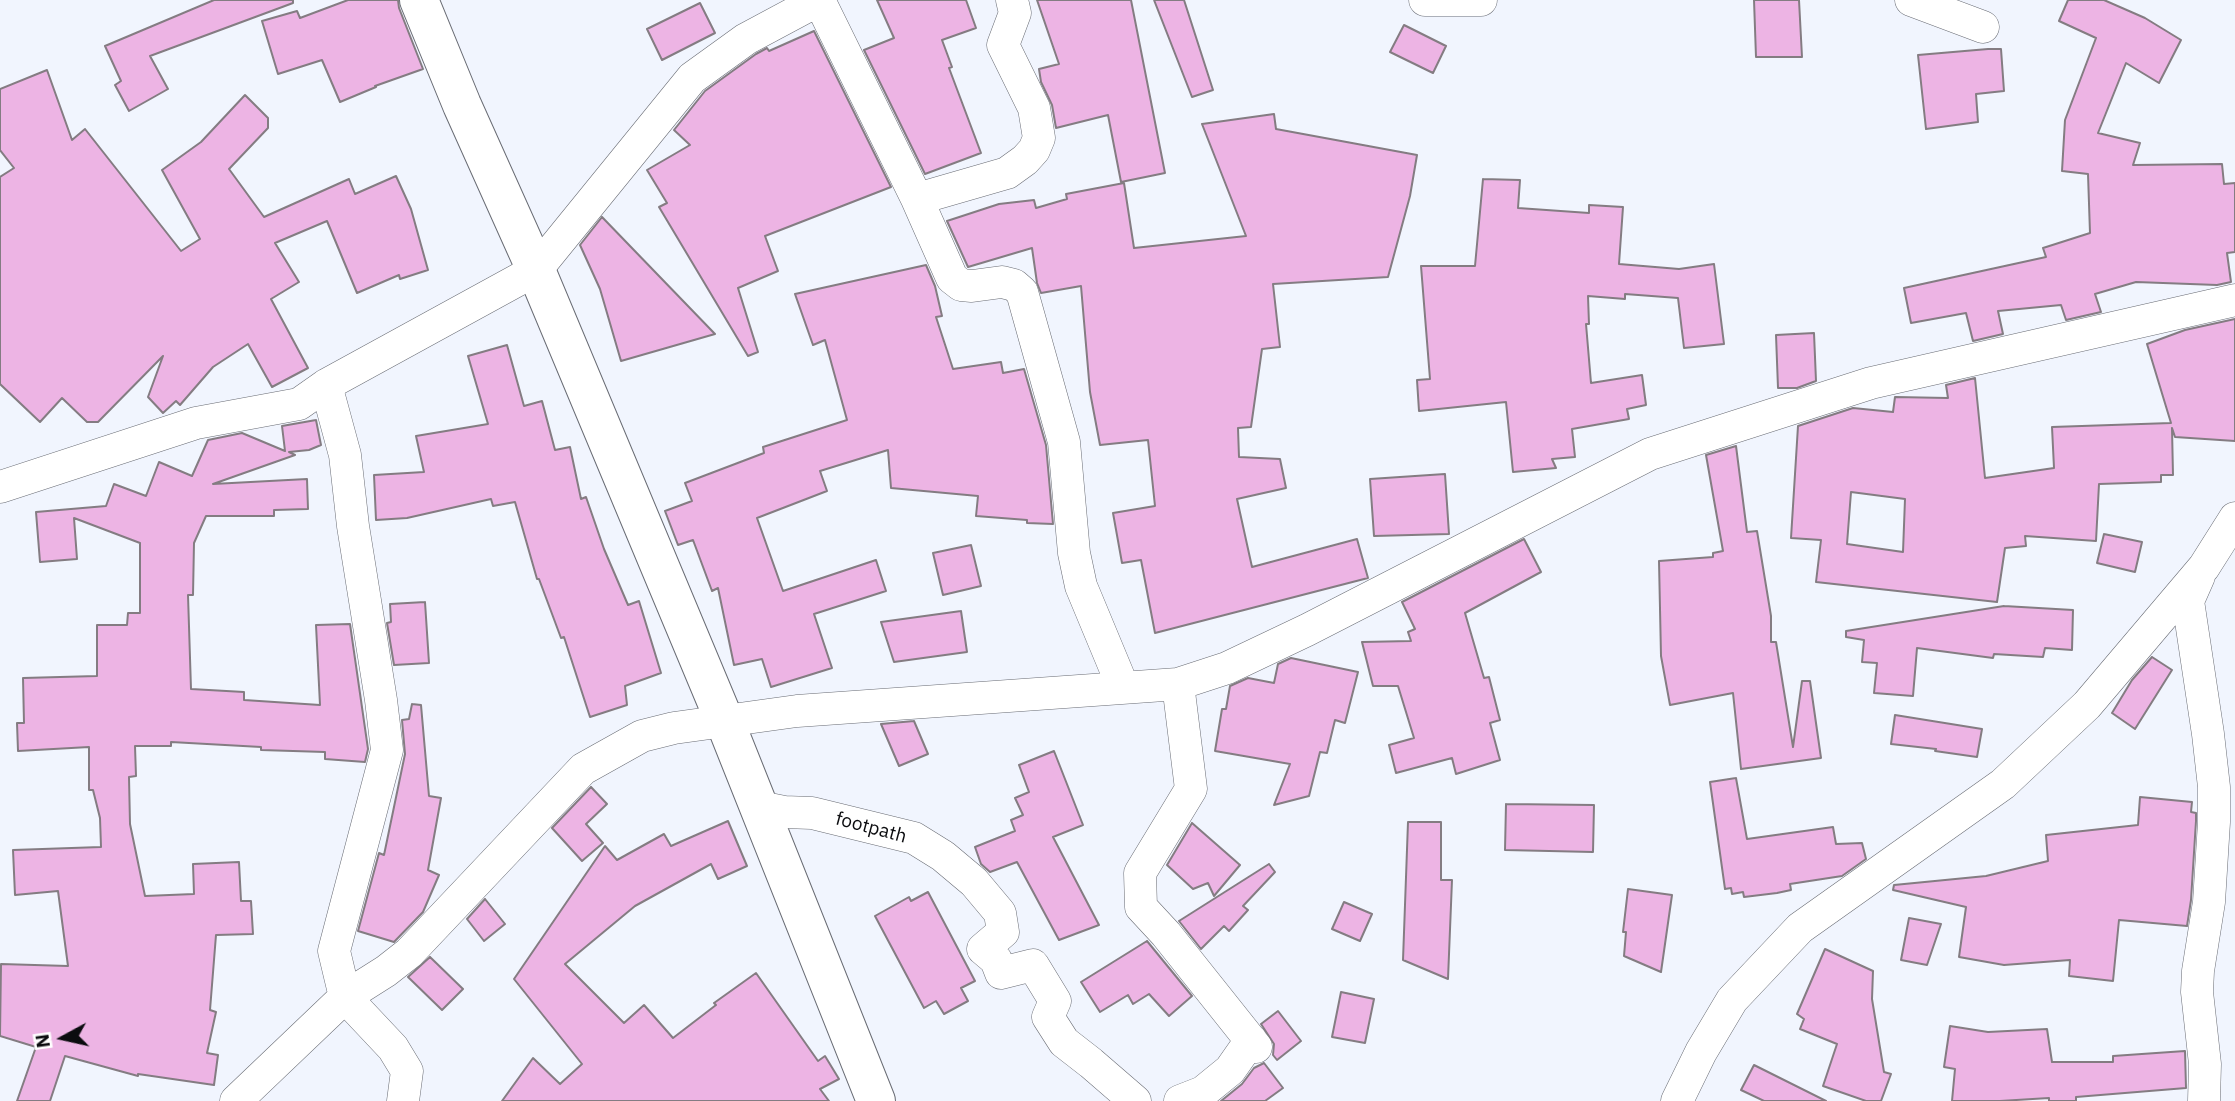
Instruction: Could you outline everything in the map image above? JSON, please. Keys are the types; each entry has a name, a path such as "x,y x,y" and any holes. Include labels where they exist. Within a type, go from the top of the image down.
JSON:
{"street":[{"path":"419,0 725,722 876,1101"},
{"path":"917,199 1007,173 1034,150 1039,138 1034,108 1003,45 1015,13 1012,0"},
{"path":"1424,0 1481,0"},
{"path":"1911,0 1983,27"},
{"path":"0,487 196,423 299,404 326,385 536,271 692,78 746,39 813,2 917,199 952,278 961,285 972,286 1002,282 1014,285 1022,292 1064,442 1074,554 1081,586 1123,687"},
{"path":"236,1101 345,997 410,953 583,769 642,736 674,728 797,710 1178,684 1227,668 1307,630 1650,454 1871,383 2235,300"},
{"path":"326,385 345,455 387,750 334,951 345,997 393,1048 407,1071 403,1101"},
{"path":"2204,1101 2204,1064 2197,992 2213,864 2214,786 2188,601 2204,567 2235,518"},
{"path":"1677,1101 1701,1052 1732,1000 1800,928 2003,784 2087,705 2204,567"},
{"path":"1178,684 1191,789 1140,873 1141,906 1254,1043 1230,1070 1203,1092 1180,1101"},
{"name":"footpath","path":"759,807 784,813 812,813 914,838 943,856 974,882 1000,913 1003,932 983,949 996,960 1001,973 1033,965 1055,1000 1048,1017 1064,1042 1135,1101"}],"building":[{"path":"214,0 293,0 293,3 150,56 168,89 129,111 115,85 121,81 105,46"},
{"path":"348,0 398,0 423,69 340,102 322,60 278,74 262,21 297,11 300,18"},
{"path":"877,0 966,0 976,28 942,40 952,67 949,68 981,153 925,174 864,50 894,38"},
{"path":"1037,0 1131,0 1165,173 1121,182 1108,115 1056,128 1052,105 1041,82 1039,69 1059,64"},
{"path":"1154,0 1184,0 1213,90 1192,97"},
{"path":"1754,0 1799,0 1802,57 1756,57"},
{"path":"2068,0 2104,0 2145,18 2181,40 2159,83 2126,63 2098,133 2140,143 2133,165 2222,164 2224,184 2235,183 2235,252 2227,253 2231,282 2217,285 2136,282 2095,294 2101,312 2066,320 2061,305 1998,311 2003,334 1973,341 1966,313 1911,323 1904,288 2046,257 2043,248 2090,233 2088,174 2062,171 2065,120 2096,38 2059,21"},
{"path":"700,3 715,33 662,60 647,29"},
{"path":"1404,25 1446,46 1433,73 1390,52"},
{"path":"814,31 891,187 765,236 778,271 738,288 758,352 748,356 659,207 667,203 647,170 690,145 674,130 705,91 756,54"},
{"path":"2001,49 2004,91 1976,94 1978,122 1926,129 1918,55"},
{"path":"47,70 72,140 85,129 181,251 200,239 162,170 201,142 245,95 268,118 268,128 229,169 264,217 349,179 355,194 396,176 411,209 428,270 400,279 399,275 357,293 327,221 275,243 299,282 271,299 308,368 272,387 248,344 213,367 180,405 176,401 163,413 148,397 163,356 98,422 87,422 62,398 40,422 0,384 0,177 14,168 0,150 0,89"},
{"path":"1274,114 1276,129 1417,155 1410,196 1388,277 1273,284 1280,347 1262,349 1251,427 1238,428 1239,457 1280,459 1286,488 1237,499 1252,567 1357,539 1368,578 1155,633 1141,560 1122,563 1113,513 1155,506 1148,440 1100,445 1090,392 1081,286 1041,293 1032,248 968,267 947,221 999,204 1034,200 1036,208 1067,199 1066,194 1124,183 1134,248 1246,236 1202,124"},
{"path":"1483,179 1520,180 1518,208 1589,213 1589,205 1623,207 1619,264 1679,269 1714,264 1724,344 1684,348 1678,298 1625,294 1625,299 1588,296 1589,324 1586,324 1591,383 1642,375 1646,405 1627,409 1629,419 1572,429 1575,457 1552,459 1556,468 1513,472 1506,402 1419,411 1417,380 1430,379 1421,266 1475,266"},
{"path":"602,217 715,334 621,361 600,289 580,245"},
{"path":"926,265 935,286 942,316 936,317 953,369 1001,362 1003,373 1024,369 1046,445 1053,524 976,516 978,496 891,488 888,450 820,471 827,491 757,518 783,591 876,560 886,591 814,614 832,668 771,687 762,659 734,665 718,588 712,591 693,540 678,545 665,511 692,501 685,483 764,453 763,447 847,420 825,340 813,345 795,294"},
{"path":"2235,319 2235,441 2175,437 2172,428 2173,475 2161,475 2161,482 2099,484 2096,541 2025,536 2026,546 2005,548 1997,602 1816,582 1821,540 1791,538 1798,426 1853,408 1893,412 1895,397 1948,398 1946,385 1975,378 1985,478 2054,468 2052,427 2171,423 2147,344 2185,330","holes":["1851,492 1905,499 1903,552 1847,544"]},
{"path":"1814,333 1816,381 1797,388 1778,388 1776,335"},
{"path":"507,345 524,406 542,401 555,450 570,447 581,499 586,497 628,605 639,601 661,673 625,686 627,705 590,717 564,637 561,638 537,579 515,502 493,506 491,499 407,518 376,520 374,475 424,472 416,436 488,424 468,356"},
{"path":"316,420 321,445 309,450 289,452 295,455 213,484 307,479 308,509 274,510 274,516 206,516 194,543 193,595 188,595 191,689 244,692 244,700 320,705 316,625 350,624 368,749 365,762 325,759 325,752 261,750 261,747 171,742 171,746 135,746 136,776 129,777 130,824 145,896 194,894 193,864 239,862 241,901 251,901 253,934 216,935 210,1010 216,1012 207,1053 218,1055 214,1085 138,1076 65,1056 50,1101 17,1101 36,1047 0,1036 1,964 68,966 58,891 15,895 13,850 101,847 100,818 93,790 89,790 89,747 18,751 17,723 24,723 23,678 97,676 97,625 127,625 128,613 140,613 140,543 74,518 77,559 40,562 36,512 106,506 114,484 146,496 159,462 192,476 208,440 242,433 285,451 282,426"},
{"path":"1736,446 1747,532 1757,531 1771,616 1771,642 1776,642 1793,747 1802,681 1810,681 1821,758 1741,769 1733,693 1670,705 1661,656 1659,561 1713,557 1713,553 1723,551 1706,455"},
{"path":"1445,474 1449,534 1374,536 1370,479"},
{"path":"2104,534 2142,542 2135,572 2097,563"},
{"path":"1524,539 1541,572 1465,613 1484,678 1489,677 1500,720 1490,723 1500,760 1456,774 1452,758 1396,773 1389,745 1414,738 1398,686 1373,686 1362,642 1411,641 1408,632 1415,629 1402,602"},
{"path":"971,545 981,586 943,595 933,553"},
{"path":"425,602 429,663 394,665 387,623 391,622 390,604"},
{"path":"2004,606 2073,610 2072,650 2045,648 2043,657 1994,654 1993,658 1917,648 1913,696 1874,693 1877,663 1862,662 1864,640 1846,637 1846,631"},
{"path":"961,611 967,652 894,662 881,622"},
{"path":"2152,657 2172,670 2135,729 2112,713 2132,680"},
{"path":"1291,658 1358,672 1345,723 1335,720 1327,753 1320,752 1309,796 1274,805 1290,764 1215,751 1222,709 1226,709 1230,686 1248,678 1274,683 1278,664"},
{"path":"412,704 421,705 429,796 441,798 428,870 439,875 423,912 394,942 358,931 379,853 384,855 405,754 402,720 409,719"},
{"path":"1895,715 1982,729 1977,757 1891,744"},
{"path":"914,721 928,754 899,766 881,724"},
{"path":"1054,751 1083,825 1053,837 1099,925 1059,940 1017,862 990,872 981,864 975,847 1015,831 1011,820 1023,815 1015,798 1029,792 1019,765"},
{"path":"1736,778 1747,839 1833,827 1836,844 1862,843 1866,859 1842,876 1790,884 1791,890 1744,897 1743,892 1732,894 1731,888 1725,889 1710,782"},
{"path":"591,787 607,804 586,824 603,843 582,861 552,828"},
{"path":"2140,797 2192,802 2191,812 2196,813 2196,821 2191,900 2187,926 2119,920 2113,981 2069,976 2070,960 2004,965 1959,957 1966,907 1893,890 1894,885 1986,876 2048,861 2046,835 2138,825"},
{"path":"1506,804 1594,805 1593,852 1505,850"},
{"path":"728,821 747,866 718,879 711,864 635,906 565,964 624,1023 644,1005 673,1038 716,1005 714,1003 756,973 818,1061 825,1056 839,1079 820,1089 829,1101 502,1101 533,1058 560,1084 582,1064 514,979 605,846 617,860 664,834 671,846"},
{"path":"1408,822 1441,822 1441,880 1452,880 1448,979 1403,960"},
{"path":"1192,823 1240,865 1214,896 1208,883 1193,889 1167,865"},
{"path":"1269,864 1275,872 1243,906 1248,910 1229,931 1224,926 1201,949 1179,921"},
{"path":"1628,889 1672,895 1661,972 1624,956 1626,932 1623,932"},
{"path":"928,892 975,981 961,988 968,1001 944,1014 936,1001 924,1008 875,916 909,897 911,901"},
{"path":"485,899 505,924 484,941 467,919"},
{"path":"1344,902 1372,914 1360,941 1332,929"},
{"path":"1909,918 1941,924 1927,965 1901,960"},
{"path":"1147,941 1192,996 1169,1016 1149,994 1133,1004 1128,995 1100,1012 1081,982"},
{"path":"1825,949 1873,971 1872,999 1884,1072 1891,1074 1881,1101 1866,1101 1823,1086 1837,1044 1800,1029 1804,1019 1797,1014"},
{"path":"430,957 463,989 442,1010 408,977"},
{"path":"1341,992 1374,999 1365,1043 1332,1037"},
{"path":"1278,1011 1301,1041 1277,1060 1273,1055 1274,1044 1261,1024"},
{"path":"1950,1026 1988,1032 2047,1029 2052,1062 2113,1062 2113,1056 2185,1051 2186,1088 2076,1097 2076,1101 2049,1101 2049,1098 1952,1101 1955,1069 1944,1067"},
{"path":"1264,1063 1283,1088 1265,1101 1221,1101 1242,1084 1254,1068"},
{"path":"1754,1065 1826,1101 1764,1101 1741,1090"}]}
